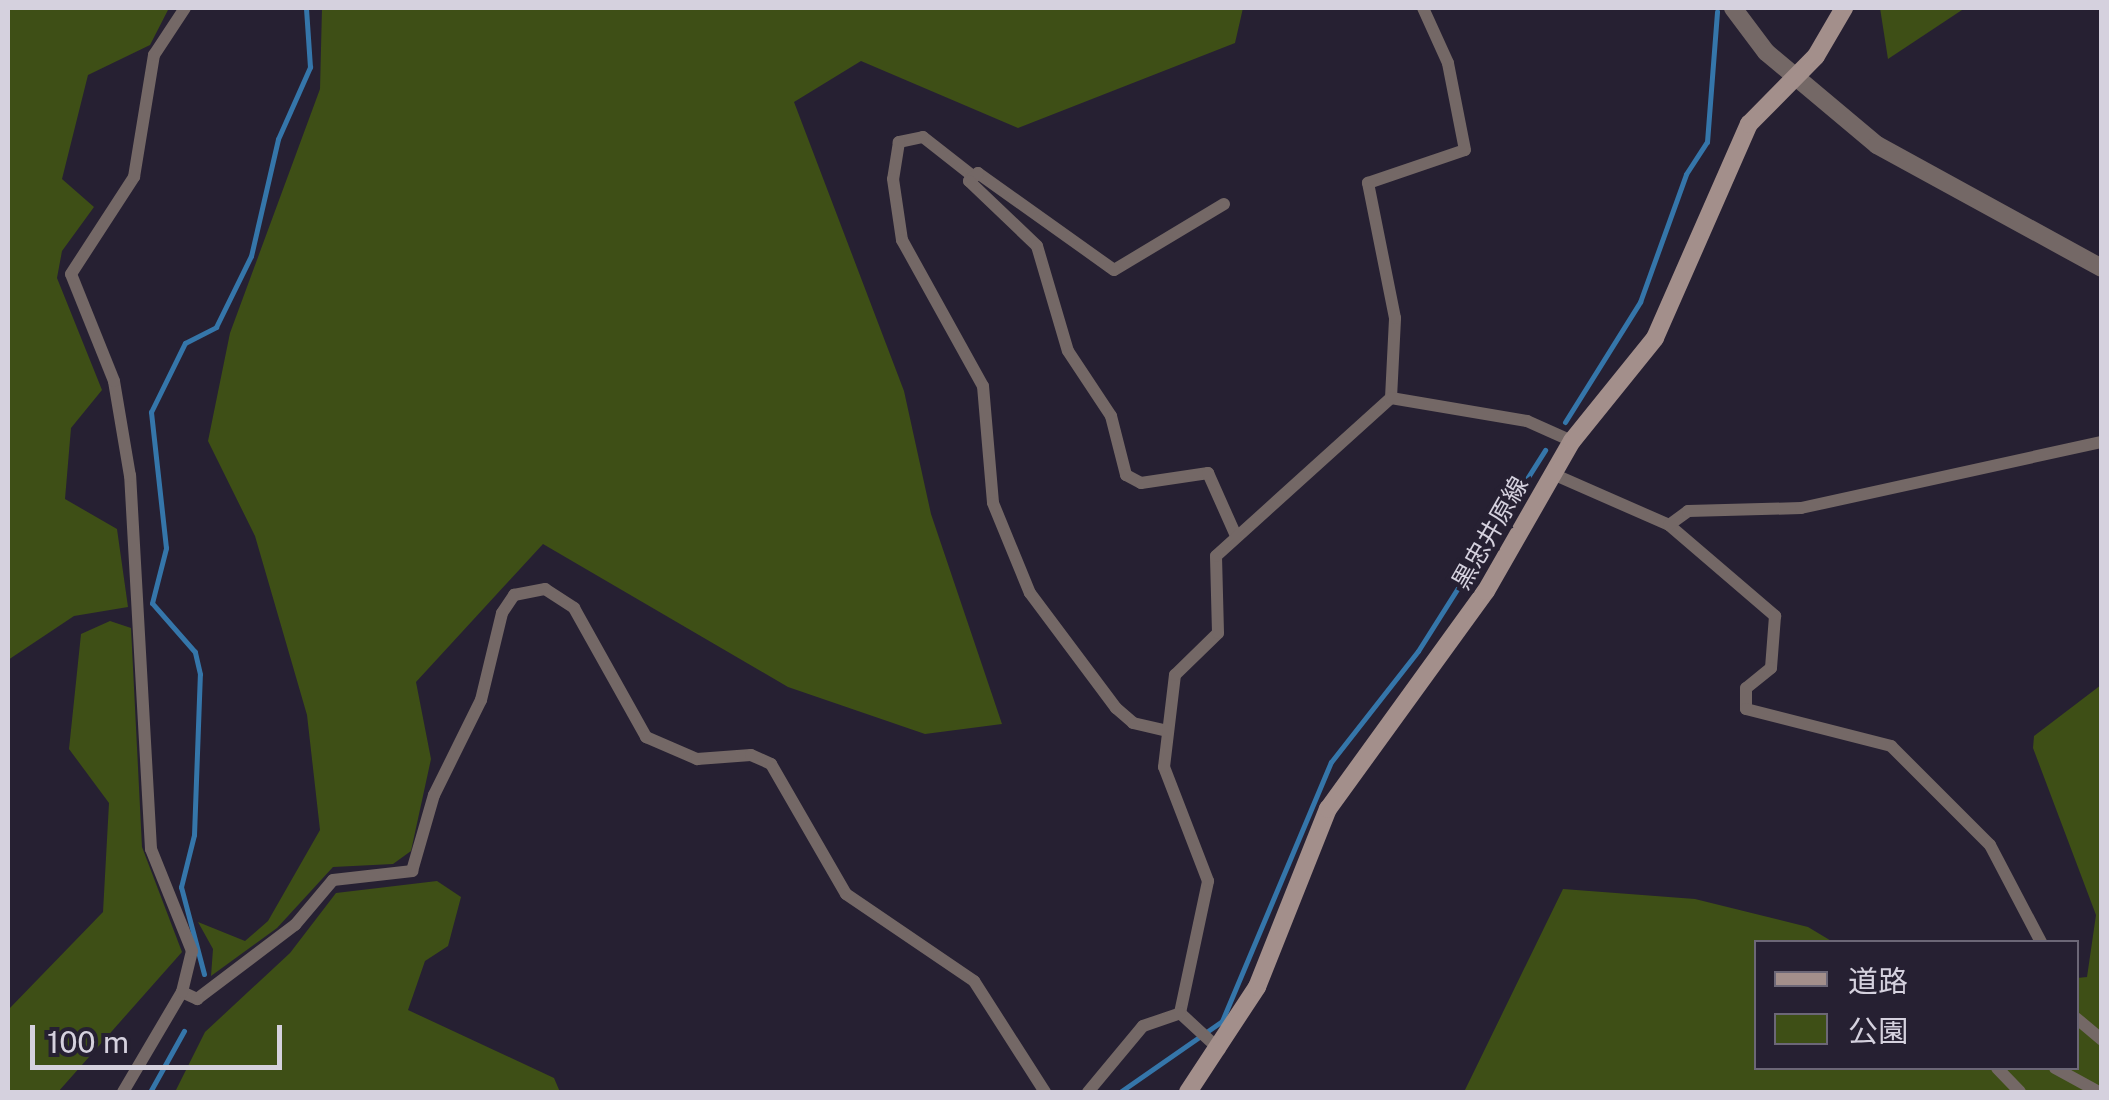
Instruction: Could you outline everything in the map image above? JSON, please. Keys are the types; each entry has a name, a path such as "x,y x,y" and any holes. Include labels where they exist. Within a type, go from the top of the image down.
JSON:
{"main road":[{"name":"黒忠井原線","path":"1188,1092 1209,1040 1257,987 1328,810 1446,653 1572,441 1654,338 1749,124 1793,77 1844,8"}],"street":[{"path":"123,1092 182,992 192,951 151,849 130,476 114,381 70,274 134,177 154,54 186,8"},
{"path":"1392,398 1395,318 1364,197 1381,175 1465,150 1448,63 1423,8"},
{"path":"1734,8 1793,77 1877,145 2102,268"},
{"path":"1167,731 1116,708 1030,593 994,503 984,386 902,240 893,179 899,142 924,137 974,177 1114,270 1224,204"},
{"path":"974,177 1047,264 1068,351 1111,416 1126,475 1141,483 1208,474 1236,536"},
{"path":"1180,1013 1208,881 1167,784 1167,731 1175,675 1218,633 1212,573 1236,536 1297,492 1364,414 1392,398 1527,421 1572,441"},
{"path":"1669,525 1688,511 1801,508 2102,442"},
{"path":"1554,474 1669,525 1779,627 1771,668 1746,688 1746,709 1891,746 1990,845 2040,940"},
{"path":"182,992 197,999 295,924 332,880 412,871 434,795 481,700 502,613 514,595 545,590 574,608 632,726 697,759 751,755 771,764 846,894 974,981 1045,1092"},
{"path":"1180,1013 1209,1040"},
{"path":"1088,1092 1143,1026 1180,1013"},
{"path":"2079,1021 2102,1040"},
{"path":"2000,1070 2020,1092"},
{"path":"2059,1070 2099,1092"}],"green space":[{"path":"8,8 169,8 150,45 88,75 62,179 94,207 62,251 57,278 102,390 71,428 65,499 117,529 128,607 74,616 8,660"},
{"path":"322,8 1243,8 1235,43 1018,128 861,61 794,102 904,391 931,514 1002,724 925,734 788,687 543,544 416,682 431,759 411,851 393,864 333,867 277,928 211,976 213,949 198,922 245,941 268,921 320,830 307,715 255,536 208,441 230,333 320,89"},
{"path":"1880,8 1965,8 1888,59"},
{"path":"110,621 131,628 142,847 182,952 58,1092 8,1092 8,1010 103,912 109,803 69,749 81,634"},
{"path":"2101,685 2101,1092 1464,1092 1563,889 1695,899 1808,927 1830,940 1754,940 1754,1070 2079,1070 2079,978 2087,977 2096,915 2033,748 2034,736"},
{"path":"437,881 461,897 448,946 425,961 408,1010 554,1078 560,1092 175,1092 205,1032 290,953 336,893"}],"waterway":[{"path":"204,974 181,887 194,835 200,674 195,652 152,603 166,548 151,412 185,343 216,327 251,256 278,139 310,67 306,8"},
{"path":"1565,422 1640,302 1686,174 1707,142 1717,11"},
{"path":"1120,1092 1222,1021 1331,762 1418,651 1545,450"},
{"path":"150,1092 184,1031"}]}
